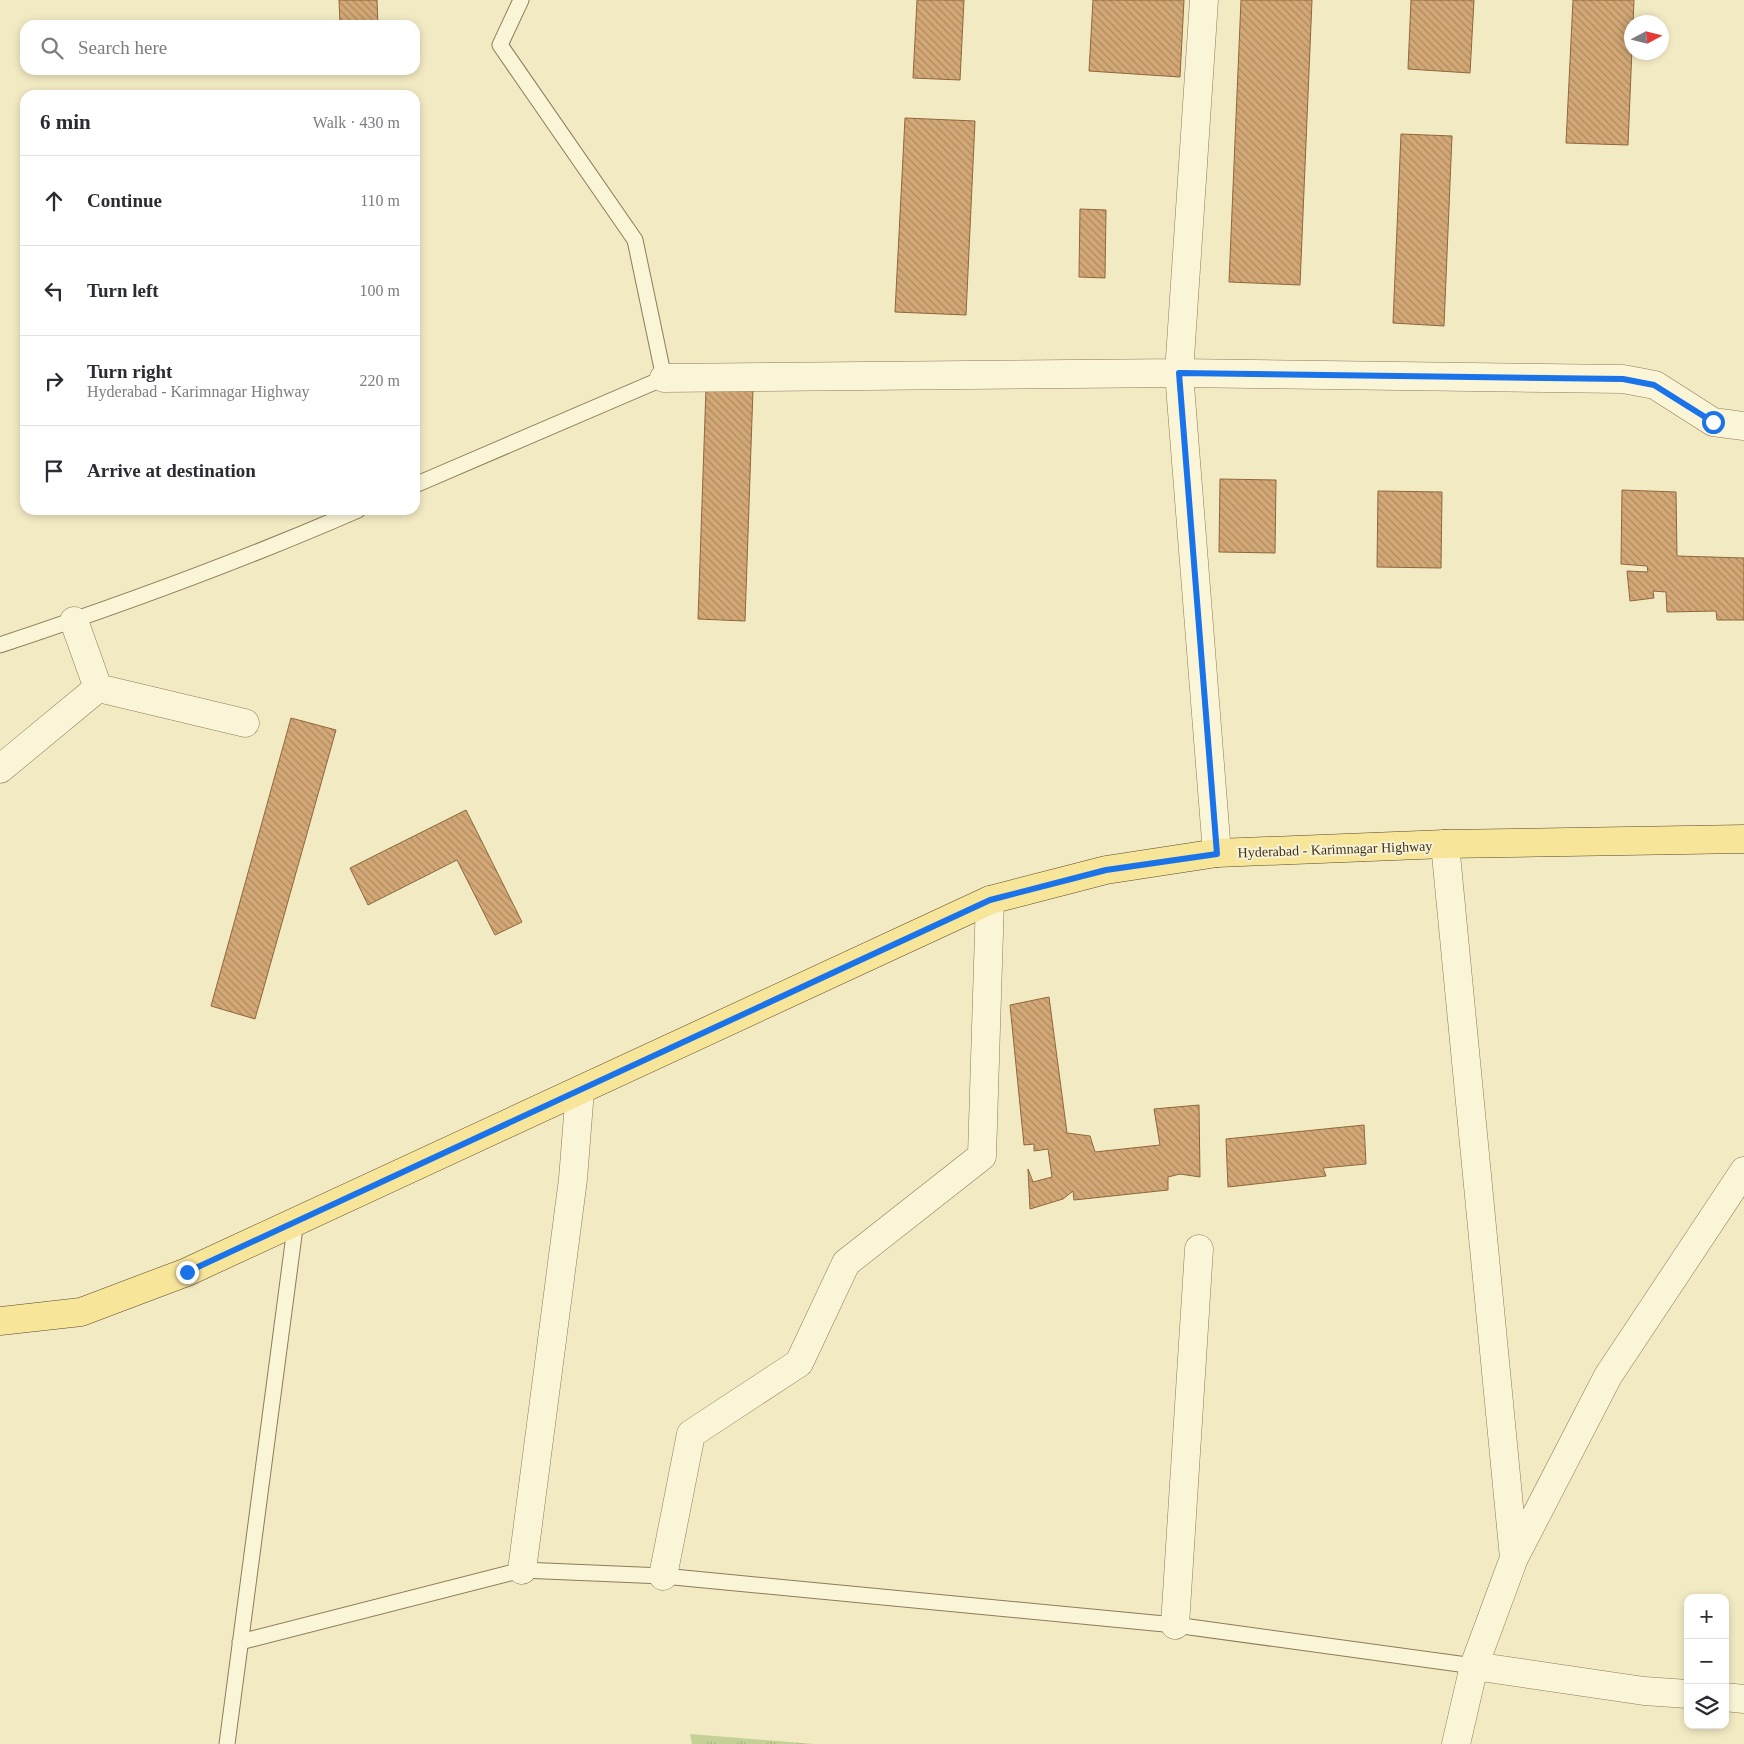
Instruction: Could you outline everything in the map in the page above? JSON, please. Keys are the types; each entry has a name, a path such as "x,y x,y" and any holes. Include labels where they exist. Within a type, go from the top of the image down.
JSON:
{"main road":[{"name":"Hyderabad - Karimnagar Highway","path":"0,1321 82,1312 187,1272 990,900 1106,870 1217,854 1445,844 1744,839"}],"street":[{"path":"1204,0 1179,373 1217,854"},
{"path":"664,378 1179,373 1623,379 1654,385 1713,422 1744,426"},
{"path":"74,621 98,688"},
{"path":"98,688 245,723"},
{"path":"0,769 98,688"},
{"path":"1445,844 1514,1558"},
{"path":"663,1576 690,1434 799,1363 846,1264 982,1156 990,900"},
{"path":"522,1570 573,1179 580,1090"},
{"path":"1456,1744 1474,1666 1514,1558 1608,1376 1744,1171"},
{"path":"1176,1625 1199,1249"},
{"path":"1474,1666 1644,1691 1684,1694"},
{"path":"1729,1697 1744,1699"}],"lane":[{"path":"420,483 664,378 635,240 500,45 521,0"},
{"path":"0,645 74,621 263,551 346,515"},
{"path":"227,1744 296,1220"},
{"path":"240,1642 522,1570 663,1576 1176,1625 1474,1666"}],"green space":[{"path":"690,1734 814,1744 692,1744"}],"building":[{"path":"339,0 377,0 378,20 340,20"},
{"path":"917,0 964,0 960,80 913,78"},
{"path":"1093,0 1184,0 1180,77 1089,71"},
{"path":"1241,0 1312,0 1300,285 1229,282"},
{"path":"1411,0 1474,0 1470,73 1408,69"},
{"path":"1573,0 1634,0 1633,15 1624,15 1624,60 1632,60 1628,145 1566,143"},
{"path":"905,118 975,121 966,315 895,312"},
{"path":"1401,134 1452,136 1444,326 1393,323"},
{"path":"1080,209 1106,210 1105,278 1079,277"},
{"path":"706,388 753,389 745,621 698,619"},
{"path":"1220,479 1276,480 1275,553 1219,552"},
{"path":"1622,490 1676,492 1677,556 1744,558 1744,620 1717,620 1716,611 1667,612 1666,592 1653,591 1654,598 1630,601 1627,571 1648,572 1647,566 1621,564"},
{"path":"1378,491 1442,492 1441,568 1377,567"},
{"path":"291,718 336,730 255,1019 211,1006"},
{"path":"466,810 522,922 495,935 457,860 368,905 350,868"},
{"path":"1049,997 1067,1133 1090,1136 1095,1152 1160,1145 1154,1109 1199,1105 1200,1177 1180,1174 1168,1177 1168,1190 1074,1200 1073,1191 1063,1199 1030,1209 1028,1169 1033,1182 1052,1177 1048,1149 1034,1151 1034,1144 1024,1145 1010,1005"},
{"path":"1364,1125 1366,1164 1323,1168 1326,1176 1228,1187 1226,1139"}],"route":[{"path":"187,1272 990,900 1106,870 1217,854 1179,373 1623,379 1654,385 1713,422"}]}
